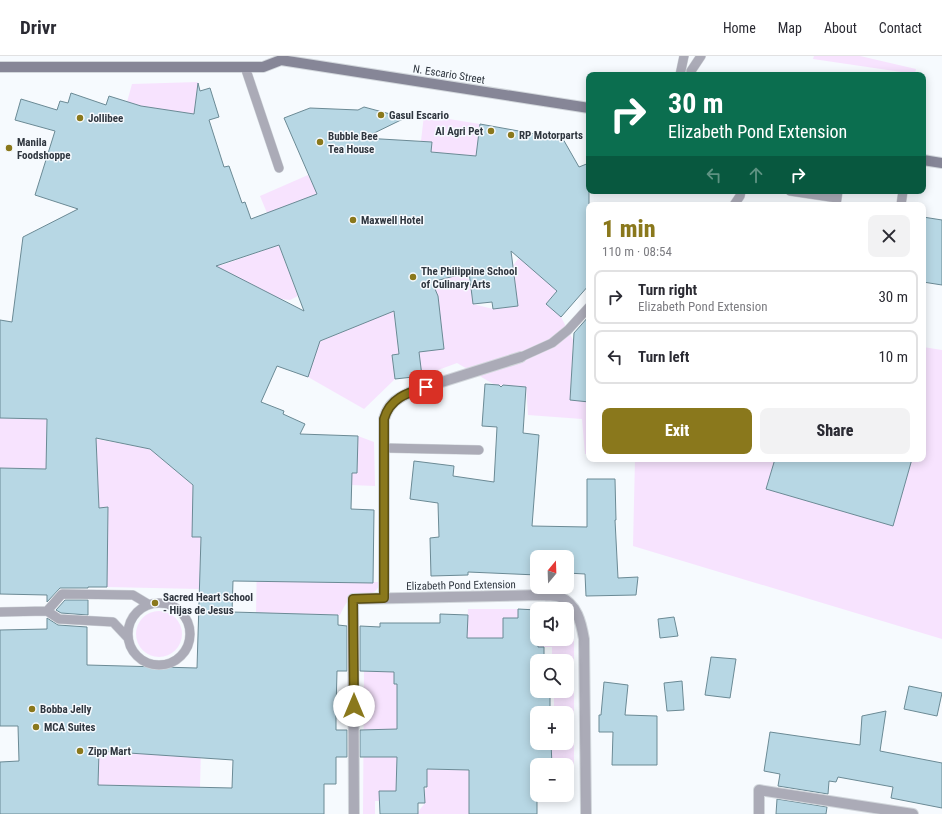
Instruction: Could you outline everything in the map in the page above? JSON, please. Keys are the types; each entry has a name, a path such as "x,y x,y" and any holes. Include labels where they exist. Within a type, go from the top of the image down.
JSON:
{"main road":[{"name":"N. Escario Street","path":"0,67 263,67 278,58 295,59 586,108"},
{"path":"926,160 942,163"}],"street":[{"path":"384,598 384,419 387,410 392,403 400,397 413,391 521,357"},
{"name":"Elizabeth Pond Extension","path":"354,814 353,599 544,595 560,597 568,602 580,618 584,639 586,814"},
{"path":"759,814 759,790 913,814"}],"lane":[{"path":"681,72 684,56"},
{"path":"691,71 701,56"},
{"path":"245,67 279,168"},
{"path":"810,194 837,198"},
{"path":"521,357 552,342 568,330 586,310"},
{"path":"385,448 479,450"},
{"path":"47,611 62,594 134,595 148,604"},
{"path":"0,612 47,611 58,619 113,622 128,638 133,651 143,661 156,665 170,663 182,656 189,644 191,630 186,617 176,607 162,602 148,604 136,612 129,624 128,638"}],"shaded area":[{"path":"814,56 860,56 916,69 915,72 901,72 813,59"},
{"path":"198,82 194,114 141,106 127,102 132,84"},
{"path":"424,115 480,124 476,156 431,152 432,142 421,141"},
{"path":"308,175 317,194 267,213 260,196"},
{"path":"278,243 298,296 290,300 280,299 213,329 207,255 222,265 262,251"},
{"path":"522,253 556,275 549,284 557,291 546,304 561,317 573,340 570,400 586,401 586,454 582,419 528,415 526,387 495,385 457,363 422,376 419,352 435,288 446,278 443,264 458,259 470,282 473,304 493,309 518,306 513,266"},
{"path":"393,306 399,354 392,355 395,379 364,409 308,377 309,346 364,323 368,316"},
{"path":"926,347 942,350 942,639 633,546 635,462 926,462"},
{"path":"0,418 47,419 46,469 0,468"},
{"path":"358,436 374,442 375,486 351,485 352,473 357,473"},
{"path":"96,439 150,449 202,493 199,589 107,587 108,507 99,508"},
{"path":"257,559 299,582 381,582 378,588 372,593 356,595 350,599 340,615 256,613"},
{"path":"468,609 518,609 518,618 503,618 503,638 465,639"},
{"path":"159,611 172,615 178,621 182,634 178,647 172,653 159,657 146,653 140,647 136,634 140,621 146,615"},
{"path":"574,646 574,654 552,654 552,647 538,647"},
{"path":"364,671 394,672 394,684 397,684 451,723 482,783 469,782 469,814 418,814 425,803 427,769 448,770 448,766 396,769 396,791 379,791 379,801 375,801 375,814 363,814"},
{"path":"554,698 574,698 574,706 554,706"},
{"path":"101,704 202,707 200,787 98,785"},
{"path":"551,750 574,750 574,758 552,758"}],"building":[{"path":"198,83 200,91 210,88 219,117 209,120 224,167 229,166 242,203 245,202 251,219 317,194 284,118 310,108 358,110 364,107 405,118 364,138 432,142 431,152 476,156 480,124 563,139 579,167 586,164 586,194 589,194 589,202 586,202 586,288 561,317 546,304 557,291 511,251 518,306 493,309 492,302 473,304 469,272 432,282 438,296 444,349 419,352 422,376 395,379 392,355 399,354 394,311 320,341 308,377 277,366 261,402 284,411 283,414 305,424 300,434 358,436 357,473 352,473 351,509 374,510 373,583 233,581 232,612 338,615 338,625 347,626 347,671 337,671 336,730 347,730 347,757 336,757 336,784 324,784 324,814 0,814 0,762 19,761 18,726 0,726 0,630 47,629 47,618 58,625 87,627 87,665 197,668 201,537 192,537 193,485 150,449 96,438 99,508 108,507 107,587 60,588 47,602 47,595 0,594 0,468 46,469 47,419 0,418 0,320 12,322 23,237 78,209 35,195 55,131 15,120 21,99 57,110 60,101 68,103 71,93 106,105 109,96 141,106 194,114","holes":["279,245 304,311 216,266","99,751 233,760 232,788 98,785"]},
{"path":"926,217 942,220 942,285 926,282"},
{"path":"586,319 586,402 570,400 574,333"},
{"path":"485,384 499,385 501,387 503,385 526,387 523,433 539,435 532,526 587,527 587,479 615,479 615,520 618,578 638,577 636,595 586,596 585,574 574,573 574,550 530,550 530,575 468,572 468,575 431,576 430,538 439,537 438,503 410,499 414,461 454,466 453,476 494,482 497,427 482,426"},
{"path":"774,462 911,462 893,526 766,489"},
{"path":"65,600 88,600 88,615 61,613 56,610"},
{"path":"518,609 530,610 530,646 544,647 544,654 530,654 530,698 550,698 550,706 530,706 530,750 551,750 552,758 530,758 530,802 537,802 537,814 469,814 469,770 427,769 427,787 424,787 425,803 418,803 418,814 380,814 379,791 396,791 397,757 360,757 360,730 397,729 397,684 394,684 394,672 360,671 360,626 380,627 380,623 440,623 440,614 468,615 467,638 503,638 503,618 518,618"},
{"path":"674,617 678,636 660,638 658,619"},
{"path":"711,657 736,659 730,698 705,695"},
{"path":"682,681 684,710 667,711 664,683"},
{"path":"604,682 628,685 625,715 657,716 657,765 612,765 613,732 599,732 599,715 601,715"},
{"path":"909,686 942,693 937,716 904,709"},
{"path":"886,711 880,751 942,763 942,808 891,798 893,787 838,777 836,782 829,781 828,794 778,786 780,774 764,771 770,732 860,745 862,716"},
{"path":"777,799 827,807 826,814 776,814"}],"place":[{"name":"Gasul Escario","path":"381,115"},
{"name":"Jollibee","path":"80,118"},
{"name":"Al Agri Pet","path":"491,131"},
{"name":"RP Motorparts","path":"511,135"},
{"name":"Bubble Bee Tea House","path":"320,142"},
{"name":"Manila Foodshoppe","path":"9,148"},
{"name":"Maxwell Hotel","path":"353,220"},
{"name":"The Philippine School of Culinary Arts","path":"413,277"},
{"name":"Sacred Heart School - Hijas de Jesus","path":"155,603"},
{"name":"Bobba Jelly","path":"32,709"},
{"name":"MCA Suites","path":"36,727"},
{"name":"Zipp Mart","path":"80,751"}],"route":[{"path":"354,706 353,599 384,598 384,419 387,410 392,403 400,397 426,387"}]}
